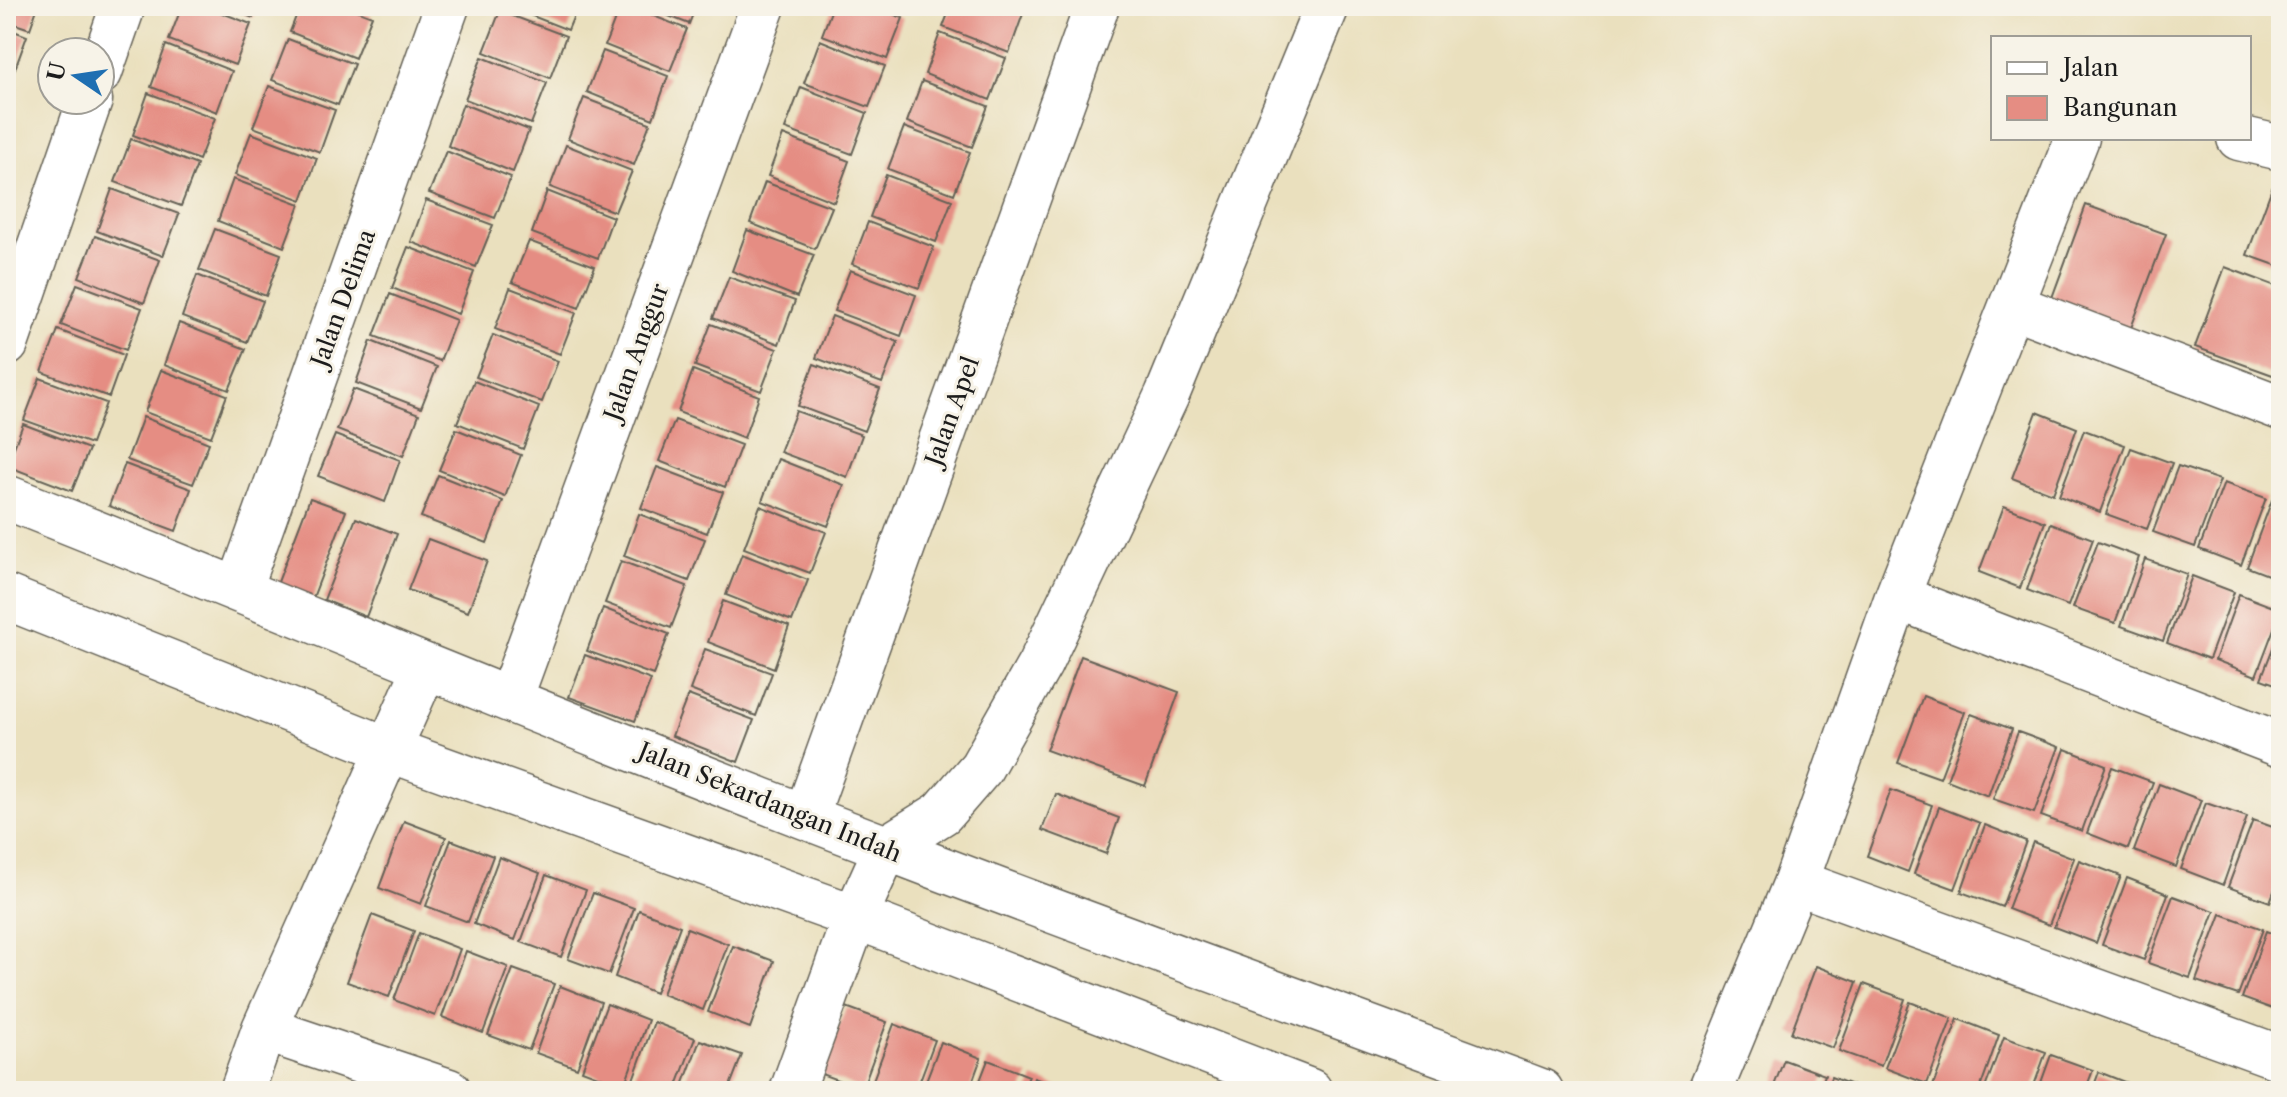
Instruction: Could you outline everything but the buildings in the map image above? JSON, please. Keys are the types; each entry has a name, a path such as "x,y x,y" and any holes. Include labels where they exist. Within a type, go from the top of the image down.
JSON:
{"street":[{"path":"113,36 123,6"},
{"name":"Jalan Delima","path":"239,589 447,6"},
{"name":"Jalan Anggur","path":"510,699 763,6"},
{"name":"Jalan Apel","path":"806,816 1097,6"},
{"path":"792,1091 855,917 886,848 942,813 981,768 1040,664 1167,395 1327,6"},
{"path":"6,344 84,116"},
{"path":"1710,1091 1796,882 1897,597 2076,140"},
{"path":"2247,140 2281,148"},
{"path":"2013,306 2281,408"},
{"name":"Jalan Sekardangan Indah","path":"6,497 239,589 425,668 886,848 1541,1091"},
{"path":"6,597 390,750 855,917 1310,1091"},
{"path":"1897,597 2281,745"},
{"path":"242,1091 264,1029 425,668"},
{"path":"1796,882 2281,1058"},
{"path":"264,1029 449,1091"}]}
